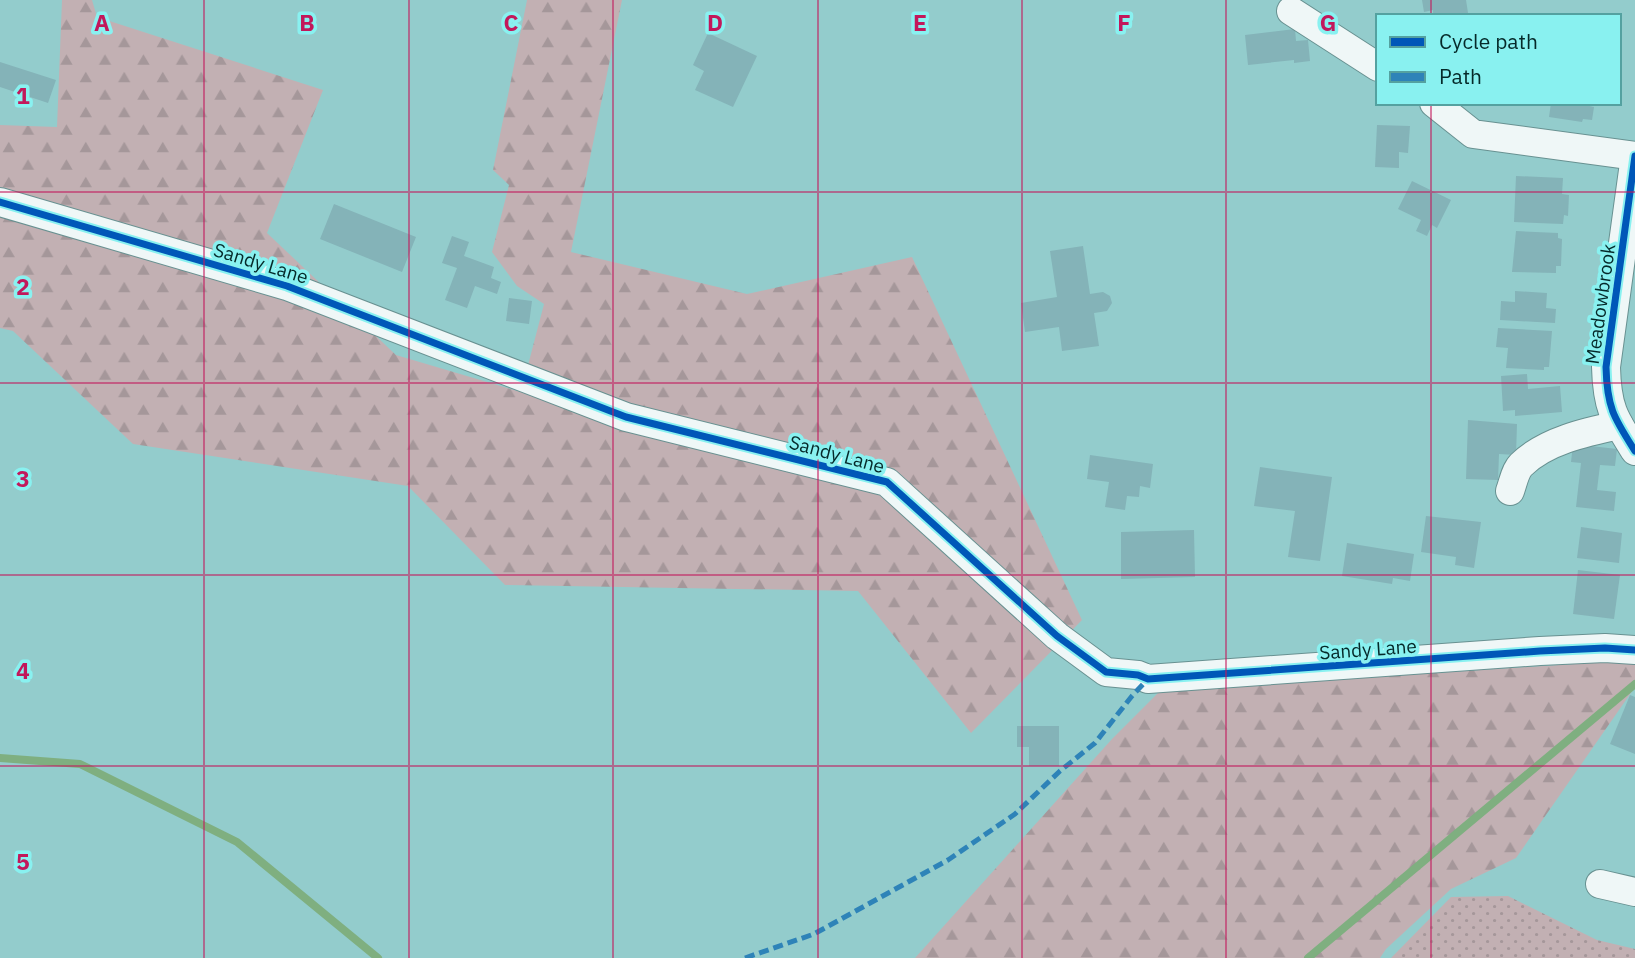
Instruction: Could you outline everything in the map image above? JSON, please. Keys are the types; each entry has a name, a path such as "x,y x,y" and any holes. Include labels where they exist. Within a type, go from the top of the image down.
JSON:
{"street":[{"path":"1291,11 1376,66"},
{"name":"Meadowbrook","path":"1437,105 1473,134 1635,156 1606,367 1608,402 1635,450"},
{"name":"Sandy Lane","path":"0,202 287,286 626,417 887,482 1057,636 1106,672 1138,675 1148,679 1540,651 1605,648 1635,650"},
{"path":"1510,491 1519,467 1541,450 1587,432 1619,425"},
{"path":"1600,884 1635,892"}],"green space":[{"path":"62,0 92,0 97,17 323,90 267,233 396,355 521,392 544,304 517,286 492,252 509,185 493,170 527,0 622,0 571,252 747,294 912,257 1082,620 971,733 858,591 505,585 408,486 133,444 13,331 0,328 0,125 57,127"},
{"path":"1635,660 1635,687 1516,858 1451,889 1386,949 1380,958 915,958 1112,739 1160,691"},
{"path":"1508,896 1597,940 1635,949 1635,958 1391,958 1451,897"}],"building":[{"path":"1422,0 1466,0 1468,13 1433,14 1433,10 1424,12"},
{"path":"1295,29 1296,41 1308,40 1310,61 1248,65 1245,35"},
{"path":"708,33 757,56 733,107 695,90 704,71 693,65"},
{"path":"0,62 56,80 48,103 0,87"},
{"path":"1551,105 1594,107 1592,120 1583,119 1582,122 1549,117"},
{"path":"1377,125 1410,126 1408,153 1399,152 1399,168 1375,167"},
{"path":"1516,176 1563,178 1562,194 1569,195 1568,216 1564,215 1563,224 1514,222"},
{"path":"1412,181 1451,200 1437,228 1432,225 1427,236 1416,231 1421,220 1398,209"},
{"path":"334,204 416,237 402,272 320,239"},
{"path":"1516,231 1558,233 1558,238 1562,239 1561,266 1556,266 1556,273 1512,272"},
{"path":"452,236 469,242 464,256 494,267 491,278 501,282 497,294 475,286 467,308 445,300 457,268 442,263"},
{"path":"1083,246 1090,294 1103,292 1110,296 1112,303 1107,311 1094,313 1099,346 1062,351 1059,327 1025,332 1021,303 1057,297 1050,251"},
{"path":"1515,291 1547,293 1546,308 1556,309 1555,323 1500,320 1501,301 1515,302"},
{"path":"509,298 532,301 529,324 506,321"},
{"path":"1498,328 1552,331 1549,367 1544,367 1544,370 1506,368 1508,348 1496,347"},
{"path":"1527,374 1528,389 1560,386 1562,412 1515,416 1515,410 1503,411 1501,376"},
{"path":"1468,420 1517,424 1516,455 1499,454 1498,480 1466,479"},
{"path":"1573,444 1617,449 1615,466 1600,465 1597,490 1616,492 1614,511 1576,507 1581,463 1571,462"},
{"path":"1090,455 1153,464 1150,488 1140,486 1139,497 1127,496 1125,510 1105,507 1109,482 1087,479"},
{"path":"1260,467 1332,477 1320,561 1288,557 1295,511 1254,506"},
{"path":"1426,516 1481,522 1474,568 1455,565 1456,557 1421,552"},
{"path":"1581,527 1622,533 1619,563 1577,558"},
{"path":"1194,530 1195,577 1121,579 1121,532"},
{"path":"1347,543 1414,554 1410,581 1393,578 1392,584 1342,576"},
{"path":"1578,570 1620,575 1614,619 1573,614"},
{"path":"1630,695 1635,697 1635,754 1610,744"},
{"path":"1017,726 1059,726 1059,766 1029,766 1029,747 1017,747"}],"waterway":[{"path":"1308,958 1635,684"},
{"path":"0,758 80,764 237,842 378,958"}],"marked path":[{"path":"745,958 814,934 948,860 1015,814 1060,771 1095,743 1148,679"}],"cycle path":[{"path":"1635,156 1606,367 1613,412 1635,451"},
{"path":"0,202 287,286 626,417 887,482 1057,636 1106,672 1138,675 1148,679 1540,651 1605,648 1635,650"}]}
